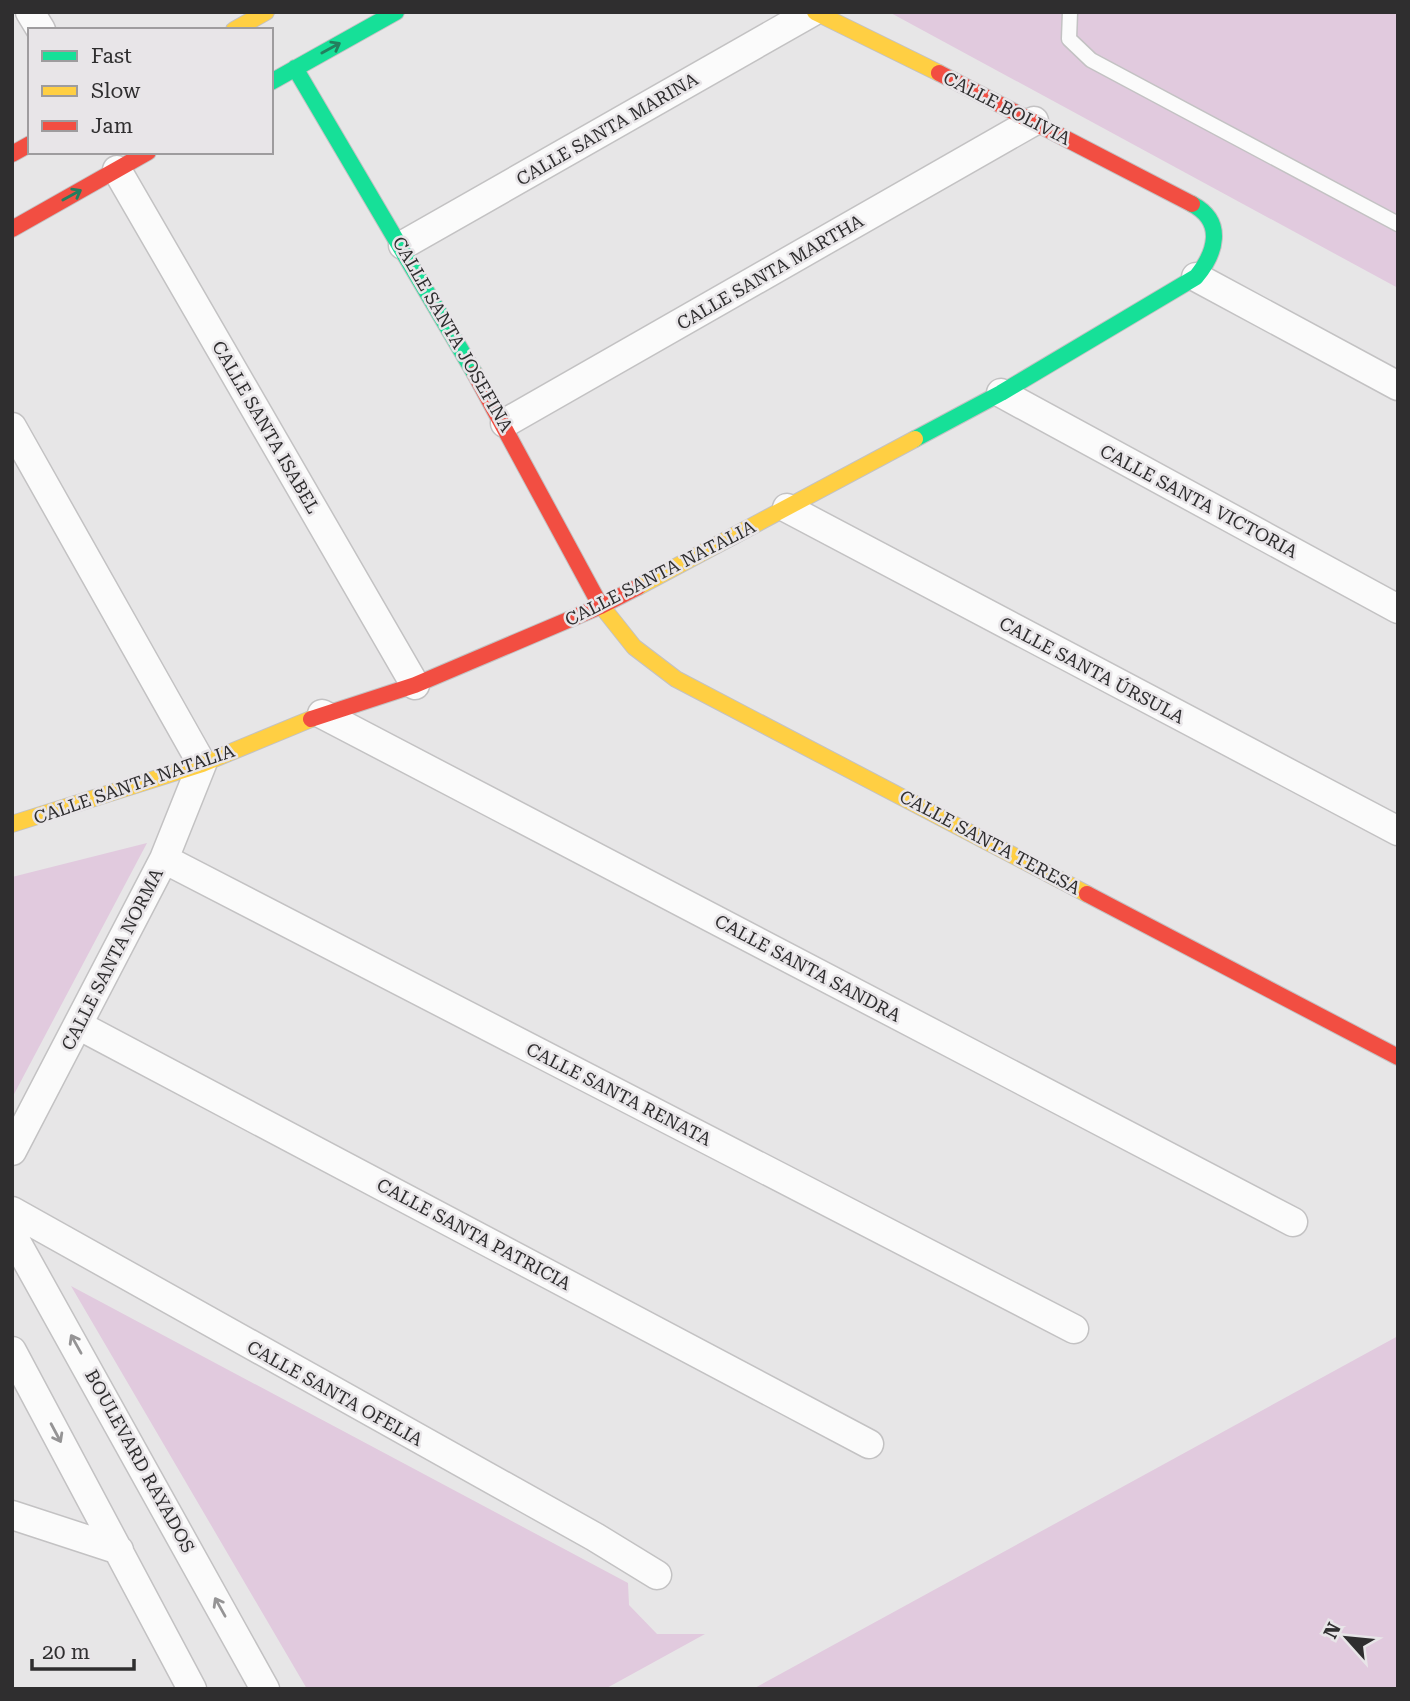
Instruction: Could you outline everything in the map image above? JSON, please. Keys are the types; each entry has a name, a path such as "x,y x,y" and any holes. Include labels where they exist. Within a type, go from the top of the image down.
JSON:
{"street":[{"path":"30,12 40,28"},
{"path":"238,28 266,12"},
{"path":"273,81 397,12"},
{"name":"CALLE BOLIVIA","path":"813,12 1034,121 1198,207"},
{"name":"CALLE SANTA MARINA","path":"403,245 813,12"},
{"name":"CALLE SANTA JOSEFINA","path":"295,68 403,245 505,423 601,606"},
{"name":"CALLE SANTA MARTHA","path":"505,423 1034,121"},
{"path":"12,154 28,145"},
{"path":"12,229 145,154"},
{"name":"CALLE SANTA ISABEL","path":"117,170 415,685"},
{"name":"CALLE SANTA NATALIA","path":"12,824 202,764 323,714 415,685 601,606 1001,393 1196,277 1211,260 1217,239 1208,216 1198,207"},
{"path":"1196,277 1398,386"},
{"name":"CALLE SANTA VICTORIA","path":"1001,393 1398,608"},
{"path":"12,427 202,764"},
{"name":"CALLE SANTA ÚRSULA","path":"787,508 1398,831"},
{"name":"CALLE SANTA TERESA","path":"601,606 619,634 634,649 676,679 1398,1056"},
{"name":"CALLE SANTA SANDRA","path":"323,714 1293,1222"},
{"name":"CALLE SANTA NORMA","path":"12,1151 164,859 202,764"},
{"name":"CALLE SANTA RENATA","path":"164,859 1074,1329"},
{"name":"CALLE SANTA PATRICIA","path":"78,1026 869,1444"},
{"name":"CALLE SANTA OFELIA","path":"12,1211 73,1248 595,1537 657,1575"},
{"name":"BOULEVARD RAYADOS","path":"12,1234 22,1267 265,1689"},
{"path":"22,1267 73,1248"},
{"path":"12,1351 192,1689"},
{"path":"12,1515 119,1550"}],"lane":[{"path":"1070,12 1069,39 1091,61 1398,224"}],"shaded area":[{"path":"889,12 1398,12 1398,288"},
{"path":"147,843 12,1098 12,877"},
{"path":"71,1286 628,1583 629,1605 657,1634 705,1634 605,1689 307,1689"},
{"path":"1398,1336 1398,1689 753,1689"}],"traffic: fast":[{"path":"273,81 396,12"},
{"path":"295,68 475,374"},
{"path":"915,439 1001,393 1196,277 1208,258 1214,239 1210,220 1192,204"}],"traffic: slow":[{"path":"238,28 266,12"},
{"path":"815,12 939,73"},
{"path":"638,587 915,439"},
{"path":"599,603 634,647 676,679 1087,894"},
{"path":"12,824 202,764 311,719"}],"traffic: jam":[{"path":"939,73 1192,204"},
{"path":"12,154 28,145"},
{"path":"12,229 144,154"},
{"path":"475,374 599,603"},
{"path":"311,719 415,685 601,606 638,587"},
{"path":"1087,894 1398,1057"}]}
